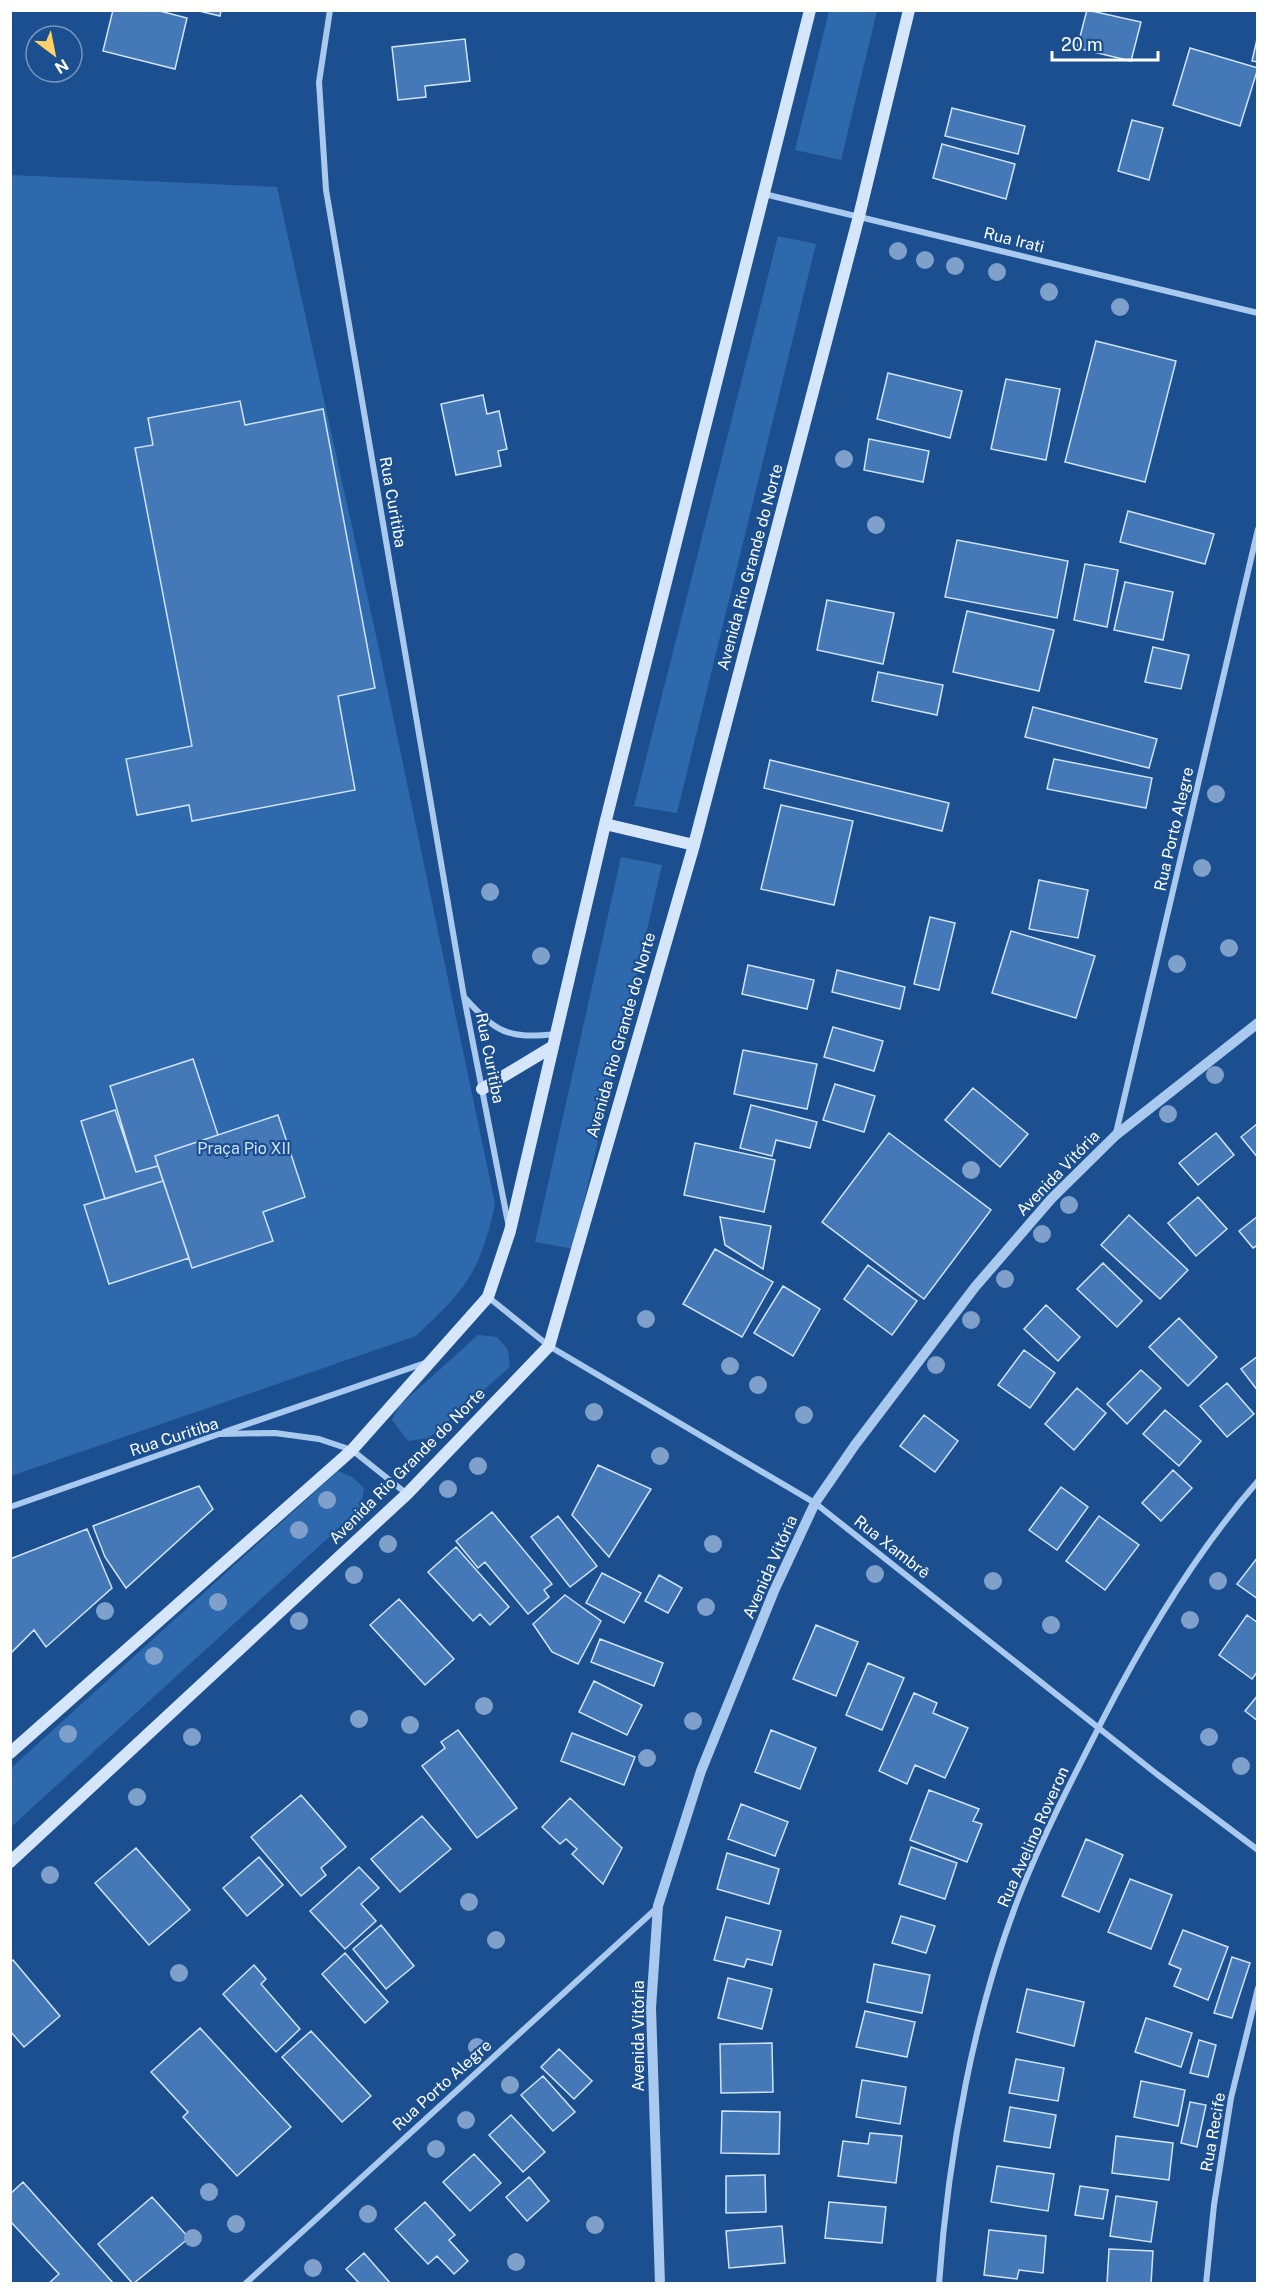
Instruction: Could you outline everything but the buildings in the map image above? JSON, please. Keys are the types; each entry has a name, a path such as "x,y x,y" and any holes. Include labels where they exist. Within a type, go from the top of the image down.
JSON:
{"main road":[{"path":"10,1753 352,1450 488,1297 510,1231 605,824 810,10"},
{"name":"Avenida Rio Grande do Norte","path":"10,1862 407,1494 549,1346 694,845 859,216 909,10"},
{"path":"605,824 694,845"},
{"path":"482,1089 552,1047"}],"street":[{"name":"Rua Curitiba","path":"330,10 319,82 326,190 464,997 510,1231"},
{"name":"Rua Irati","path":"764,194 1257,313"},
{"name":"Rua Porto Alegre","path":"1116,1135 1257,529"},
{"name":"Rua Curitiba","path":"464,997 484,1018 502,1031 526,1037 556,1034"},
{"name":"Avenida Vitória","path":"660,2283 651,2008 658,1906 701,1771 774,1591 815,1503 905,1378 975,1287 1052,1198 1116,1135 1257,1023"},
{"name":"Rua Xambrê","path":"488,1297 549,1346 815,1503 1098,1728 1257,1850"},
{"path":"219,1434 431,1361"},
{"name":"Rua Curitiba","path":"10,1507 219,1434 275,1433 319,1440 352,1450"},
{"path":"352,1450 407,1494"},
{"name":"Rua Avelino Roveron","path":"939,2283 952,2161 969,2071 993,1979 1021,1890 1098,1728 1130,1667 1215,1537 1257,1481"},
{"name":"Rua Porto Alegre","path":"245,2283 658,1906"},
{"name":"Rua Recife","path":"1206,2283 1214,2205 1231,2098 1257,1988"}],"green space":[{"path":"829,11 877,11 841,160 795,150"},
{"name":"Praça Pio XII","path":"11,175 277,187 379,649 495,1204 483,1247 469,1278 459,1292 416,1336 11,1476"},
{"path":"778,236 816,244 677,813 634,806"},
{"path":"621,857 662,865 573,1249 535,1242"},
{"path":"478,1335 497,1337 508,1350 510,1367 429,1438 408,1441 392,1420 399,1406"},
{"path":"338,1471 352,1477 364,1488 361,1508 11,1827 11,1768"}]}
